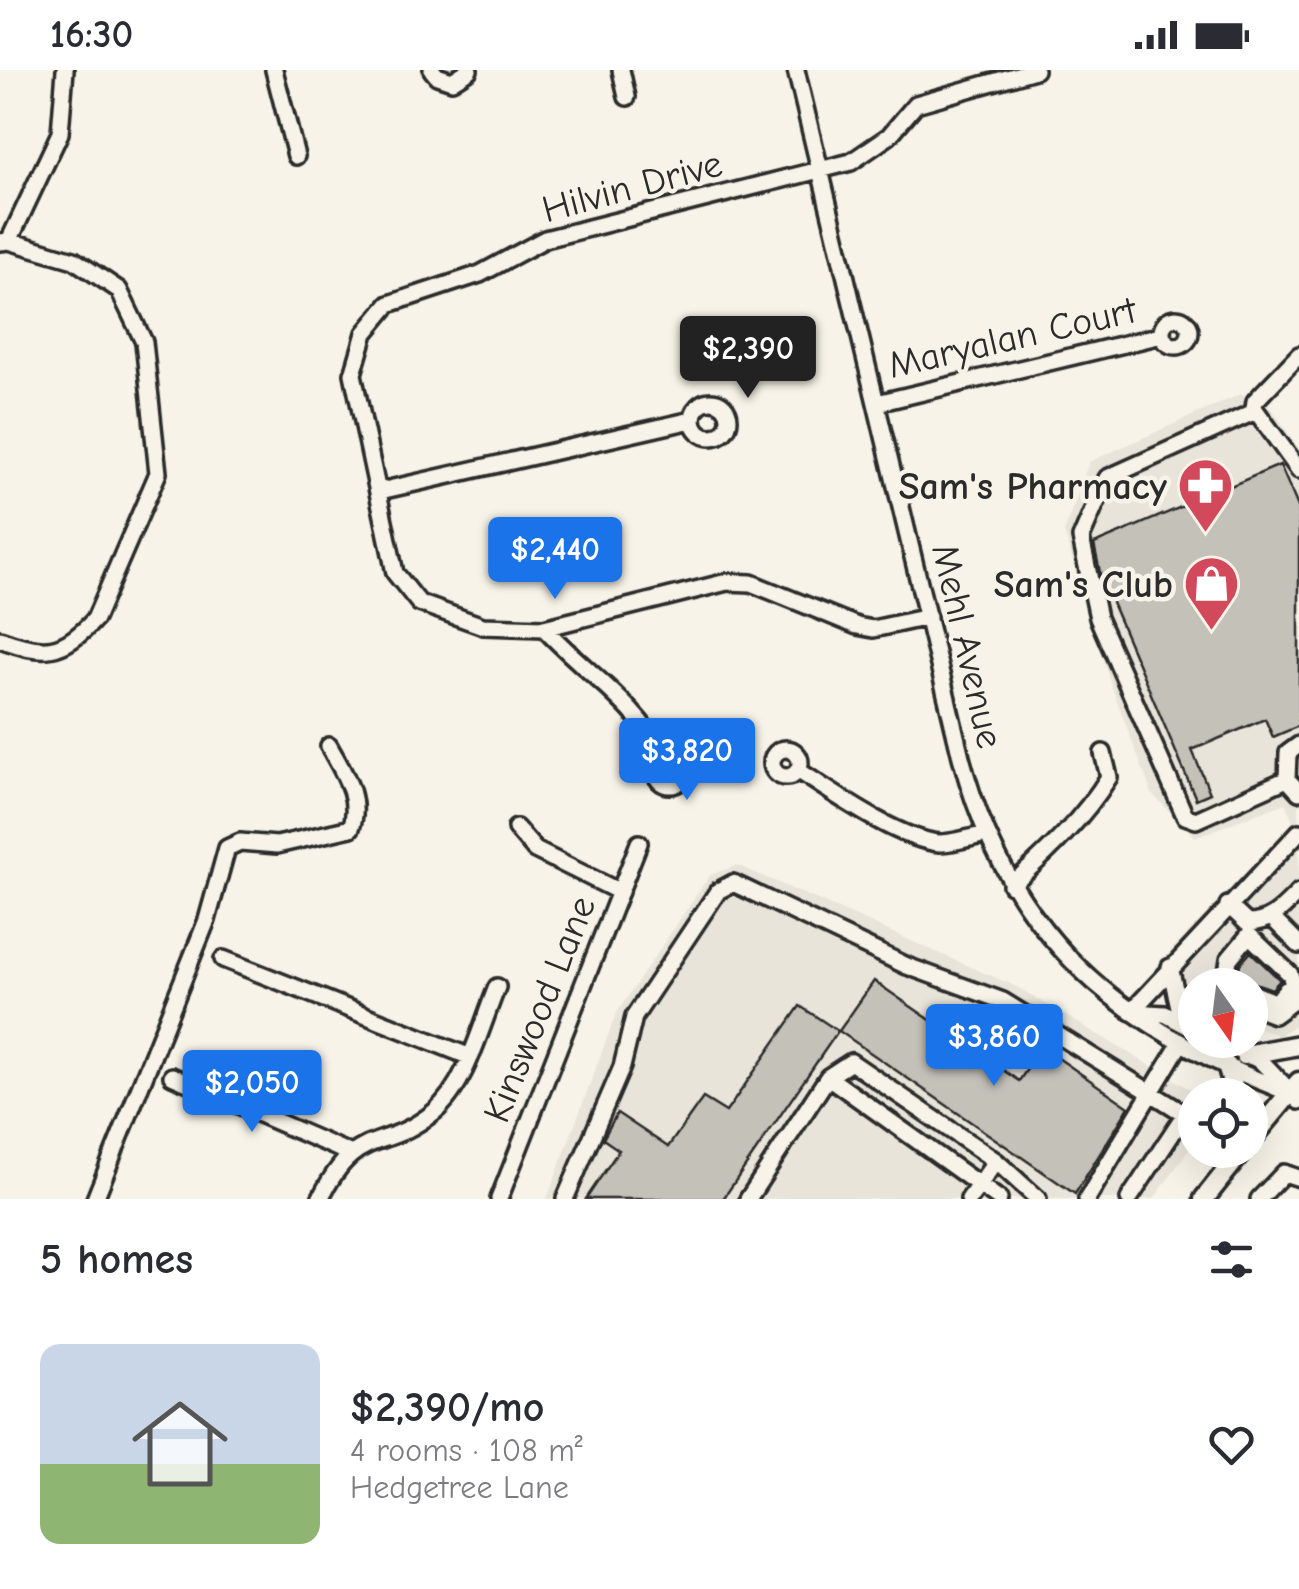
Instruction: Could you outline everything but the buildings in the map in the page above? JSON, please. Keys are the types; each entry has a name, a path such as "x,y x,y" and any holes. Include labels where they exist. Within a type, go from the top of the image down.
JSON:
{"main road":[{"path":"1268,1051 1299,1045"},
{"path":"1227,1066 1231,1078"},
{"path":"1268,1122 1296,1092"},
{"path":"1204,1199 1229,1168"}],"street":[{"path":"0,639 34,652 68,643 83,632 95,619 158,473 144,342 119,290 74,260 5,242 60,133 64,70"},
{"path":"293,70 275,72 296,156"},
{"path":"432,70 436,76 452,80 468,70"},
{"path":"620,70 627,97"},
{"name":"Mehl Avenue","path":"796,70 967,781 986,834 1011,885 1070,962 1131,1012 1178,1043"},
{"name":"Hilvin Drive","path":"380,490 353,374 364,333 374,316 389,304 480,274 545,239 820,171 870,152 916,104 1035,70"},
{"name":"Maryalan Court","path":"876,403 1162,335"},
{"path":"1299,355 1255,401 1256,411 1299,470"},
{"path":"1256,411 1107,478 1098,490 1081,545 1098,618 1184,816 1196,820 1287,778"},
{"path":"692,420 380,490 395,573 419,603 483,626 544,628 727,582 751,582 857,626 873,628 928,617"},
{"path":"544,628 586,672 640,716 663,757"},
{"path":"1299,745 1288,754 1287,778 1299,792"},
{"path":"95,1199 207,920 226,848 240,842 277,845 351,828 357,812 352,790 330,746"},
{"path":"1011,885 1054,847 1100,792 1109,777 1103,753"},
{"path":"799,771 866,812 917,836 940,842 986,834"},
{"path":"516,828 535,850 570,872 620,892"},
{"path":"1131,1012 1299,832"},
{"name":"Kinswood Lane","path":"499,1199 639,843"},
{"path":"565,1199 622,1067 634,1017 718,891 733,884 907,966 1003,1001 1185,1114 1128,1199"},
{"path":"1227,968 1228,958 1248,929 1272,918 1299,892"},
{"path":"1228,905 1290,974 1297,998 1289,1008 1274,1015 1268,1013"},
{"path":"1272,918 1299,946"},
{"path":"1248,929 1258,952 1282,977 1286,990 1276,1003 1268,1000"},
{"path":"223,959 468,1056"},
{"path":"1170,968 1178,1002"},
{"path":"320,1199 340,1161 350,1153 407,1128 438,1109 468,1056 497,986"},
{"name":"Mehl Avenue","path":"1131,1012 1165,1014 1178,1021"},
{"path":"1087,1199 1178,1048"},
{"name":"Mehl Avenue","path":"1210,1058 1296,1092"},
{"path":"1252,1058 1296,1092"},
{"path":"748,1199 828,1078 851,1062 996,1160 1038,1199"},
{"path":"172,1076 350,1153"},
{"path":"828,1078 999,1199"},
{"path":"969,1199 996,1160"},
{"path":"1259,1199 1284,1173 1299,1178"}],"shaded area":[{"path":"1241,394 1272,409 1299,449 1299,1022 1279,1036 1268,1031 1268,968 1178,968 1178,986 1155,968 1293,822 1286,803 1195,837 1152,794 1112,688 1064,532 1089,462"},
{"path":"737,865 1019,988 1178,1082 1178,1165 1154,1199 547,1199 616,1014 710,875"}],"place":[{"name":"Sam's Pharmacy","path":"1206,535"},
{"name":"Sam's Club","path":"1212,633"}]}
